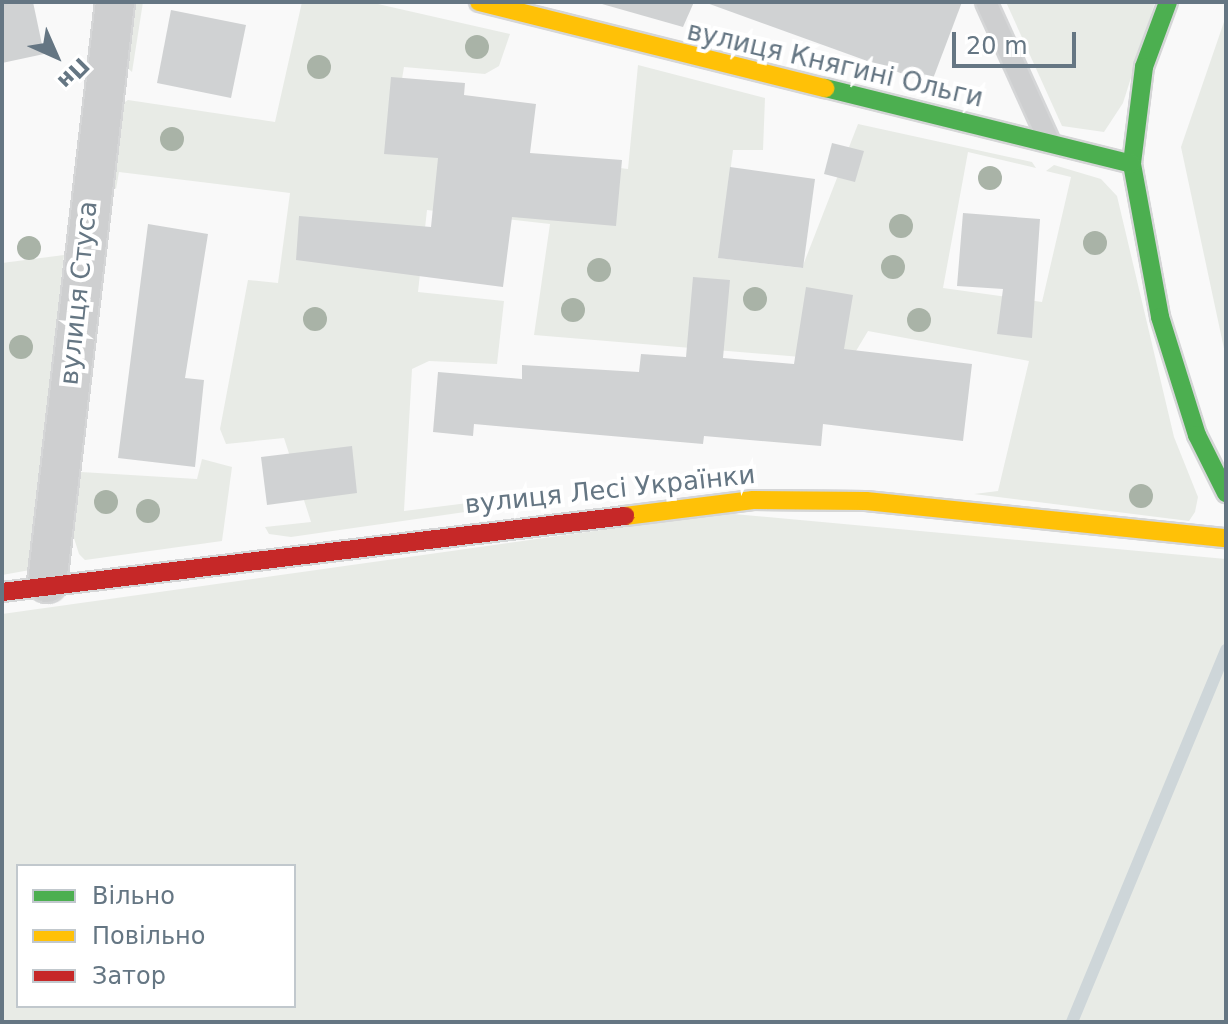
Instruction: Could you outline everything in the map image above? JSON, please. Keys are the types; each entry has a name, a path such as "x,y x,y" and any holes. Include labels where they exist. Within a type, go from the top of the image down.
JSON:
{"street":[{"name":"вулиця Стуса","path":"47,583 115,2"},
{"name":"вулиця Княгині Ольги","path":"479,2 1132,164"},
{"path":"1168,2 1144,67 1132,164 1160,317 1197,435 1226,493"},
{"name":"вулиця Лесі Українки","path":"2,592 47,583 753,500 866,501 1226,538"}],"lane":[{"path":"986,2 1049,141"}],"shaded area":[{"path":"134,2 143,2 132,72 124,65"},
{"path":"302,2 369,2 510,34 499,66 485,74 404,67 392,139 628,169 638,65 765,98 763,150 733,150 719,258 802,268 858,124 1032,162 1036,168 968,152 943,288 1042,302 1071,177 1046,171 1054,165 1101,179 1117,196 1174,437 1198,497 1195,512 1189,521 974,494 998,491 1029,361 868,331 850,361 534,335 550,224 427,210 418,292 504,301 497,364 429,361 412,369 404,511 484,501 472,511 291,537 269,534 265,527 311,522 284,438 226,444 220,429 248,280 278,283 290,193 119,172 116,189 109,183 119,106 128,100 275,122"},
{"path":"1006,2 1155,2 1123,103 1104,132 1062,126"},
{"path":"1226,16 1226,358 1181,147"},
{"path":"64,255 30,570 2,575 2,263"},
{"path":"202,459 232,467 222,541 85,560 79,554 73,535 81,472 197,479"},
{"path":"723,513 1226,559 1226,1022 2,1022 2,614"}],"building":[{"path":"2,2 33,2 44,54 2,63"},
{"path":"595,2 694,2 683,27"},
{"path":"704,2 962,2 931,84"},
{"path":"171,10 246,25 231,98 157,83"},
{"path":"391,77 465,83 464,95 536,104 530,153 622,160 616,226 512,217 503,287 296,260 299,216 431,227 438,158 384,154"},
{"path":"832,143 864,151 855,182 824,174"},
{"path":"730,167 815,179 803,268 718,258"},
{"path":"963,213 1040,219 1032,338 997,334 1003,289 957,286"},
{"path":"148,224 208,234 185,378 204,380 195,467 118,458"},
{"path":"693,277 730,280 723,358 794,364 806,287 853,295 844,349 972,364 963,441 823,424 821,446 704,436 703,444 474,424 473,436 433,432 438,372 522,379 522,365 639,372 641,354 686,357"},
{"path":"352,446 357,493 267,505 261,457"}],"waterway":[{"path":"1072,1022 1226,650"}],"traffic: fast":[{"path":"1168,2 1144,67 1132,164 1160,317 1197,435 1226,493"},
{"path":"825,88 1132,164"}],"traffic: slow":[{"path":"479,2 825,88"},
{"path":"625,516 753,500 866,501 1226,538"}],"traffic: jam":[{"path":"2,592 625,516"}]}
